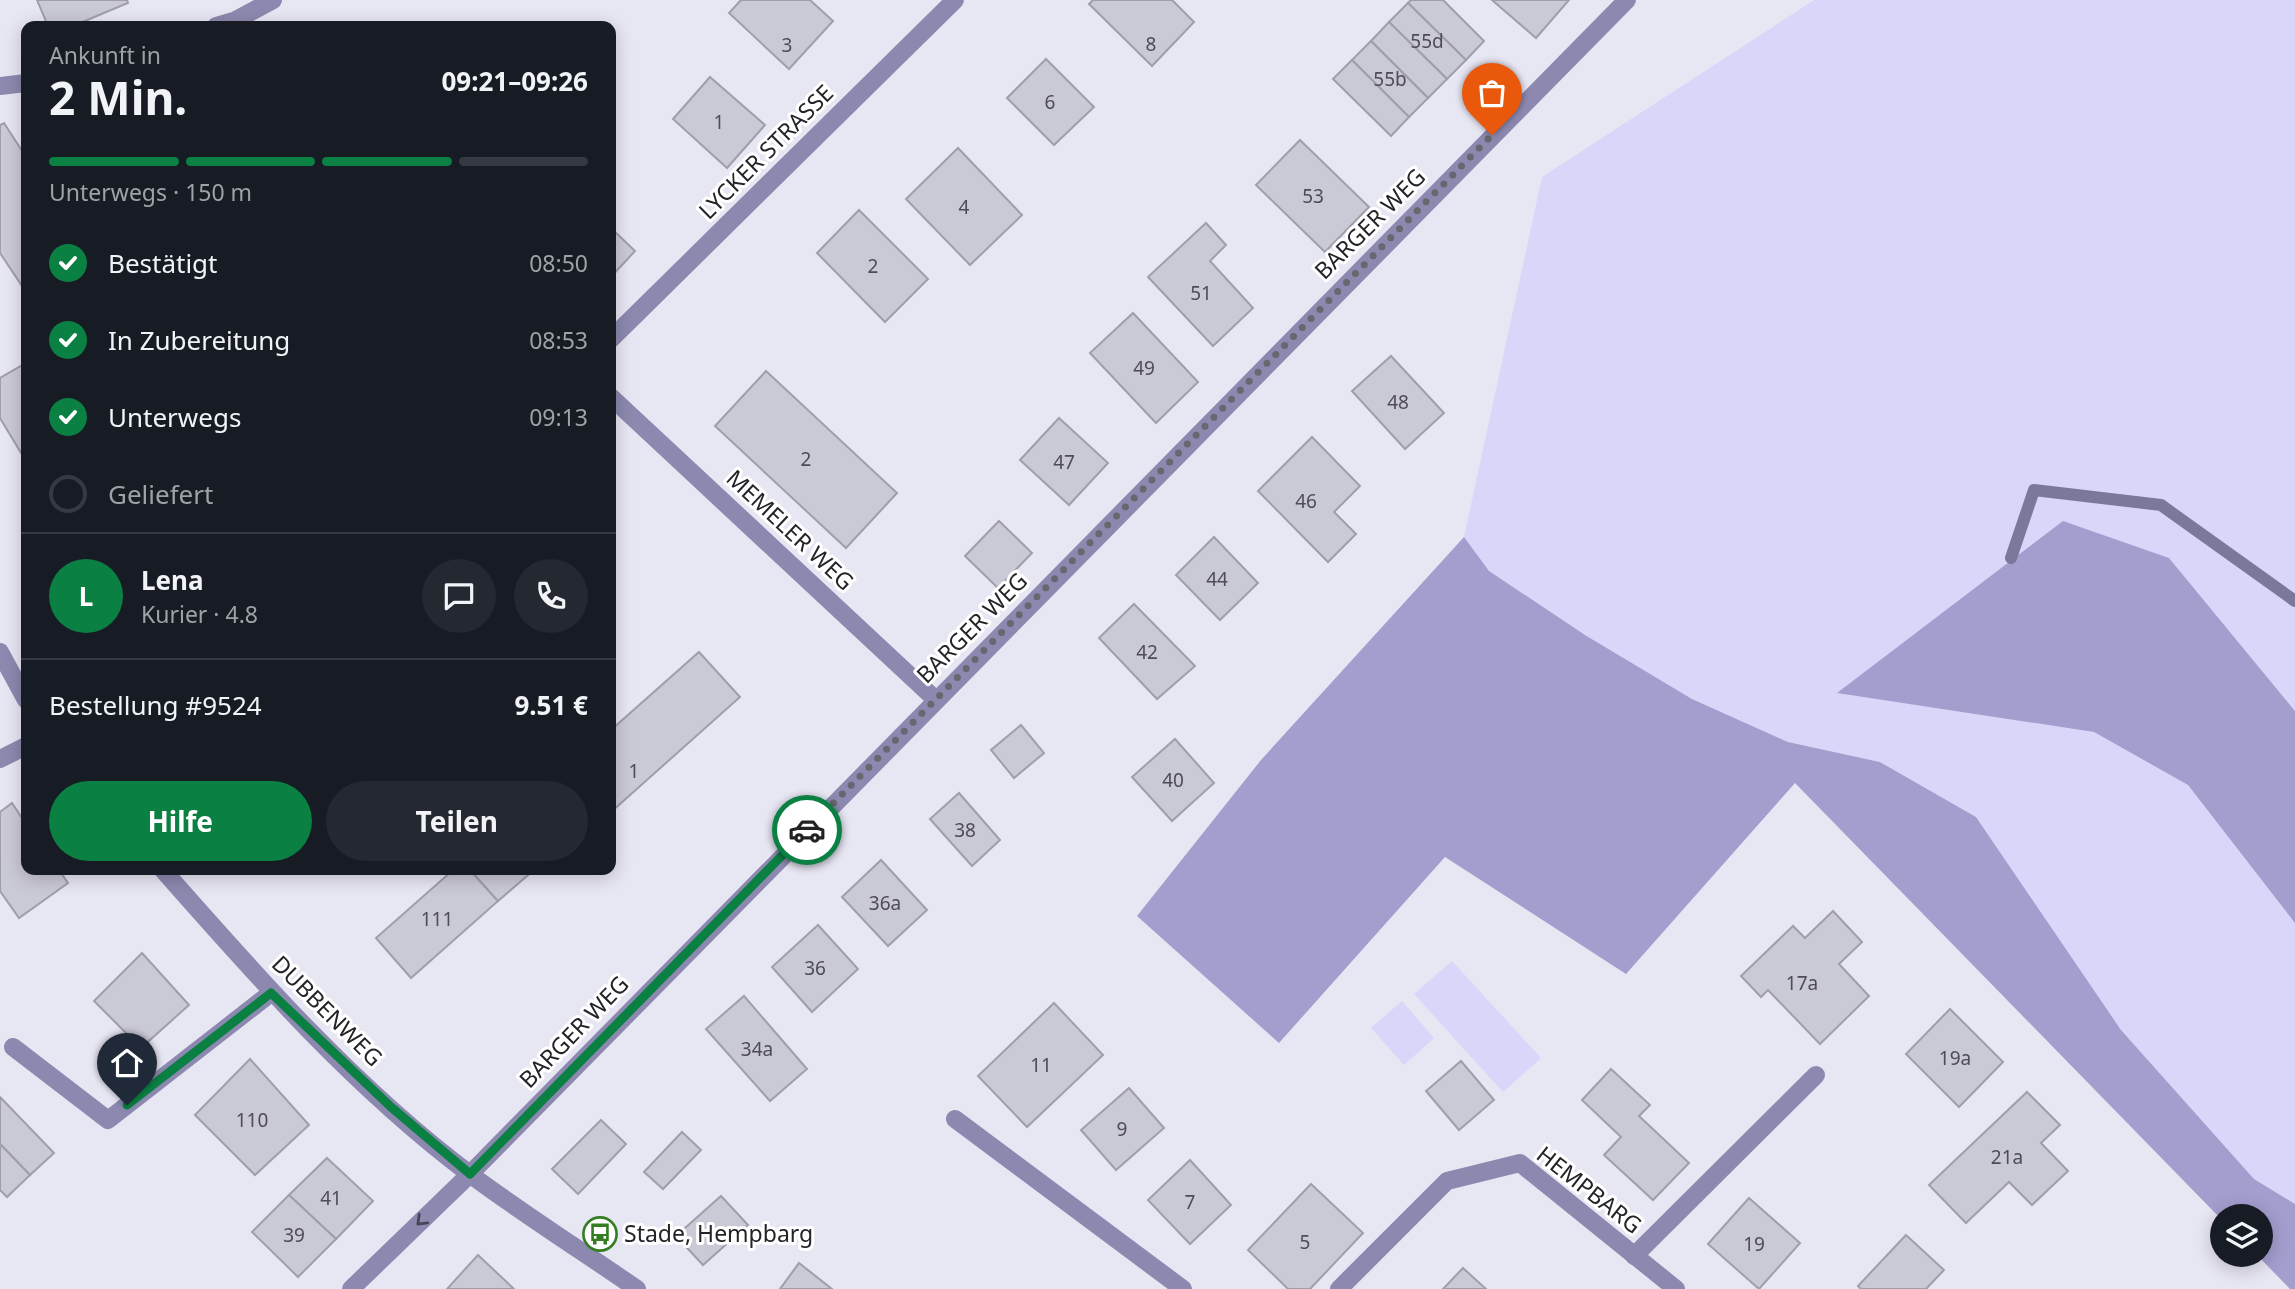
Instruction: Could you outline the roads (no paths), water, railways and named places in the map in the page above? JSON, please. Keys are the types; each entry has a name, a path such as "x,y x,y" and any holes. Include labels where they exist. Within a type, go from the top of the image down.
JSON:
{"street":[{"path":"242,21 273,0"},
{"name":"LYCKER STRASSE","path":"616,334 955,0"},
{"name":"BARGER WEG","path":"351,1289 470,1174 935,699 1627,0"},
{"path":"0,86 21,84"},
{"name":"MEMELER WEG","path":"616,402 935,699"},
{"path":"0,652 21,691"},
{"path":"0,759 21,748"},
{"name":"DUBBENWEG","path":"167,875 271,993 382,1099 470,1174 637,1289"},
{"path":"13,1047 108,1120 271,993"},
{"path":"1634,1256 1816,1075"},
{"path":"955,1119 1183,1289"},
{"name":"HEMPBARG","path":"1339,1289 1447,1181 1520,1163 1675,1289"}],"waterway":[{"path":"2011,558 2034,490 2161,505 2295,601"}],"place":[{"name":"Stade, Hempbarg","path":"600,1234"}]}
